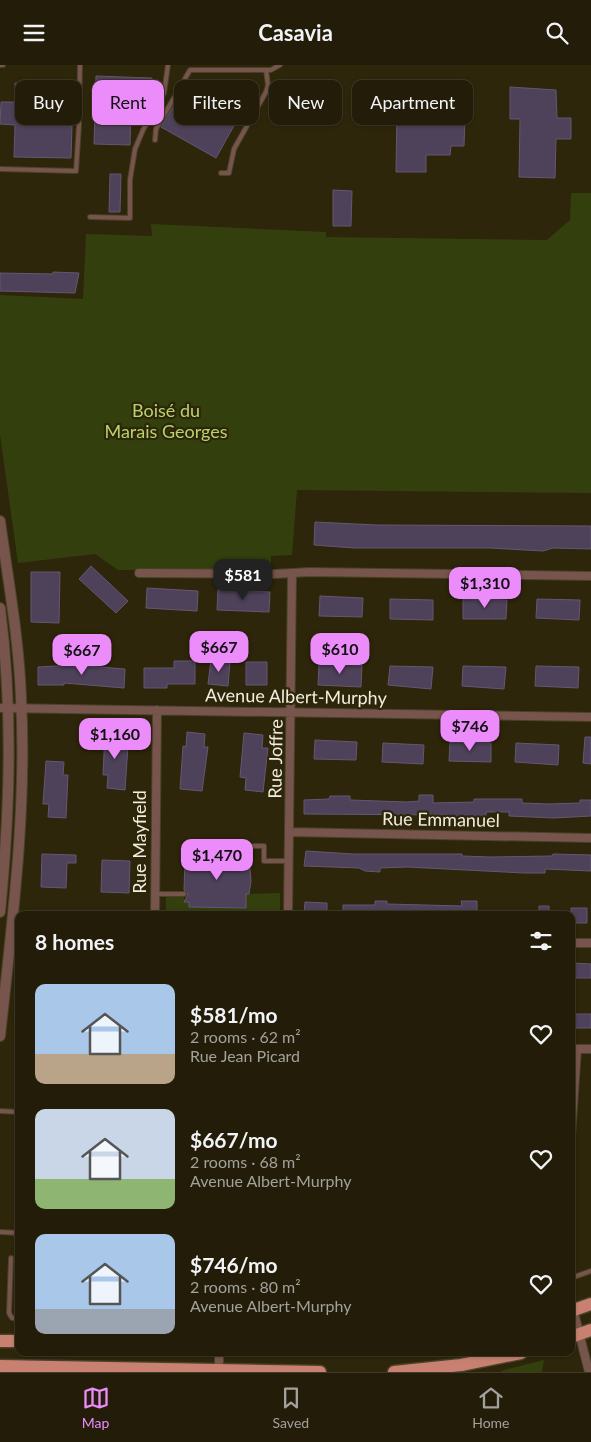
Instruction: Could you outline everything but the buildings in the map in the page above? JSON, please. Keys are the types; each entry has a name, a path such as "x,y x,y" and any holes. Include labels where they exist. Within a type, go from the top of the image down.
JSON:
{"main road":[{"path":"575,1307 591,1304"},
{"path":"0,1341 15,1341"},
{"path":"394,1372 433,1370 505,1356"},
{"path":"0,1366 320,1372"}],"street":[{"path":"0,521 22,708 20,829 0,1036"},
{"path":"139,573 591,576"},
{"name":"Rue Joffre","path":"288,911 292,712 292,573"},
{"path":"0,608 8,818 0,912"},
{"name":"Avenue Albert-Murphy","path":"5,708 591,717"},
{"name":"Rue Mayfield","path":"155,911 157,710"},
{"name":"Rue Emmanuel","path":"290,832 591,838"},
{"path":"575,943 591,943"},
{"path":"575,1049 591,1049"},
{"path":"575,1316 589,1372"},
{"path":"219,1356 219,1371"}],"lane":[{"path":"0,169 76,171 80,65"},
{"path":"90,217 130,217 130,180 135,149 143,130 164,93 168,65"},
{"path":"155,140 156,129 190,70 266,70 276,69 280,65"},
{"path":"222,173 230,173 234,149 266,92 268,85 266,70"},
{"path":"253,846 264,846 264,861 290,861"},
{"path":"155,893 184,894"},
{"path":"0,1111 15,1112"},
{"path":"0,1232 15,1233"},
{"path":"11,1258 9,1313 12,1318 15,1318"},
{"path":"575,1277 591,1271"}],"green space":[{"name":"Boisé du Marais Georges","path":"571,193 591,193 591,493 297,490 292,555 271,556 271,571 118,570 95,554 18,563 0,435 0,295 83,299 86,234 152,236 151,224 326,232 326,237 547,240 570,220"},
{"path":"280,893 280,911 166,911 166,897 184,897 184,902 189,902 189,907 245,908 246,894"},
{"path":"544,1360 542,1372 500,1372 504,1370"}]}
